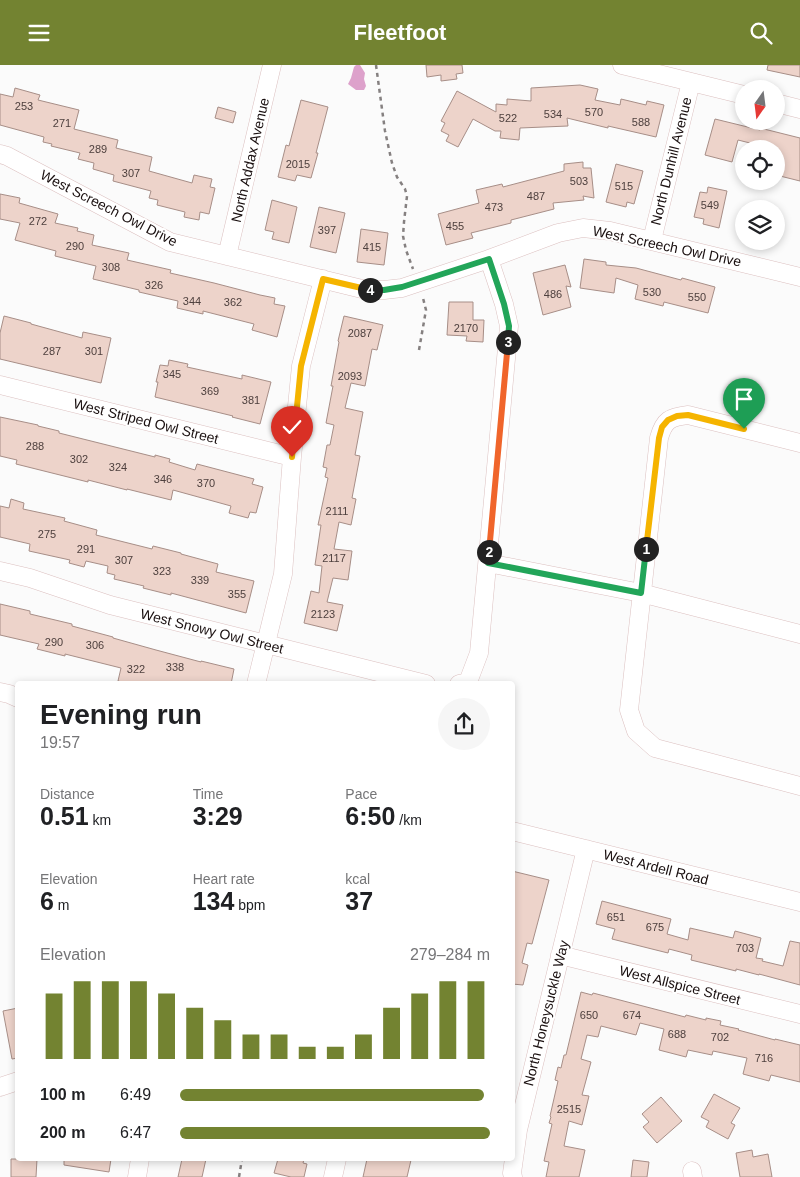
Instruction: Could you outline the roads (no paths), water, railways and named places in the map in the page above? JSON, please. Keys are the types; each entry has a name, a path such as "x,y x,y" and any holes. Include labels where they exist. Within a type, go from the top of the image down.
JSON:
{"street":[{"name":"North Addax Avenue","path":"227,256 272,65"},
{"path":"622,65 735,93"},
{"name":"North Dunhill Avenue","path":"652,240 691,82"},
{"path":"785,105 800,109"},
{"name":"West Screech Owl Drive","path":"0,154 170,242 366,290 402,287 489,259 558,233 583,228 610,231 652,240 800,277"},
{"path":"464,681 479,653 509,326 504,304 489,259"},
{"path":"257,681 283,573 301,366 323,279"},
{"name":"West Striped Owl Street","path":"0,385 292,457"},
{"path":"800,443 688,415 677,416 668,420 662,427 659,438 629,710 636,731 656,748 800,786"},
{"path":"488,563 641,593 800,634"},
{"name":"West Snowy Owl Street","path":"0,571 30,578 110,605 414,681"},
{"path":"0,692 15,698"},
{"name":"West Ardell Road","path":"515,832 800,902"},
{"name":"North Honeysuckle Way","path":"515,1152 518,1130 586,849"},
{"name":"West Allspice Street","path":"560,955 800,1015"},
{"path":"0,1087 15,1082"},
{"path":"137,1177 140,1161"},
{"path":"333,1177 337,1161"},
{"name":"North Honeysuckle Way","path":"513,1177 514,1161"}]}
